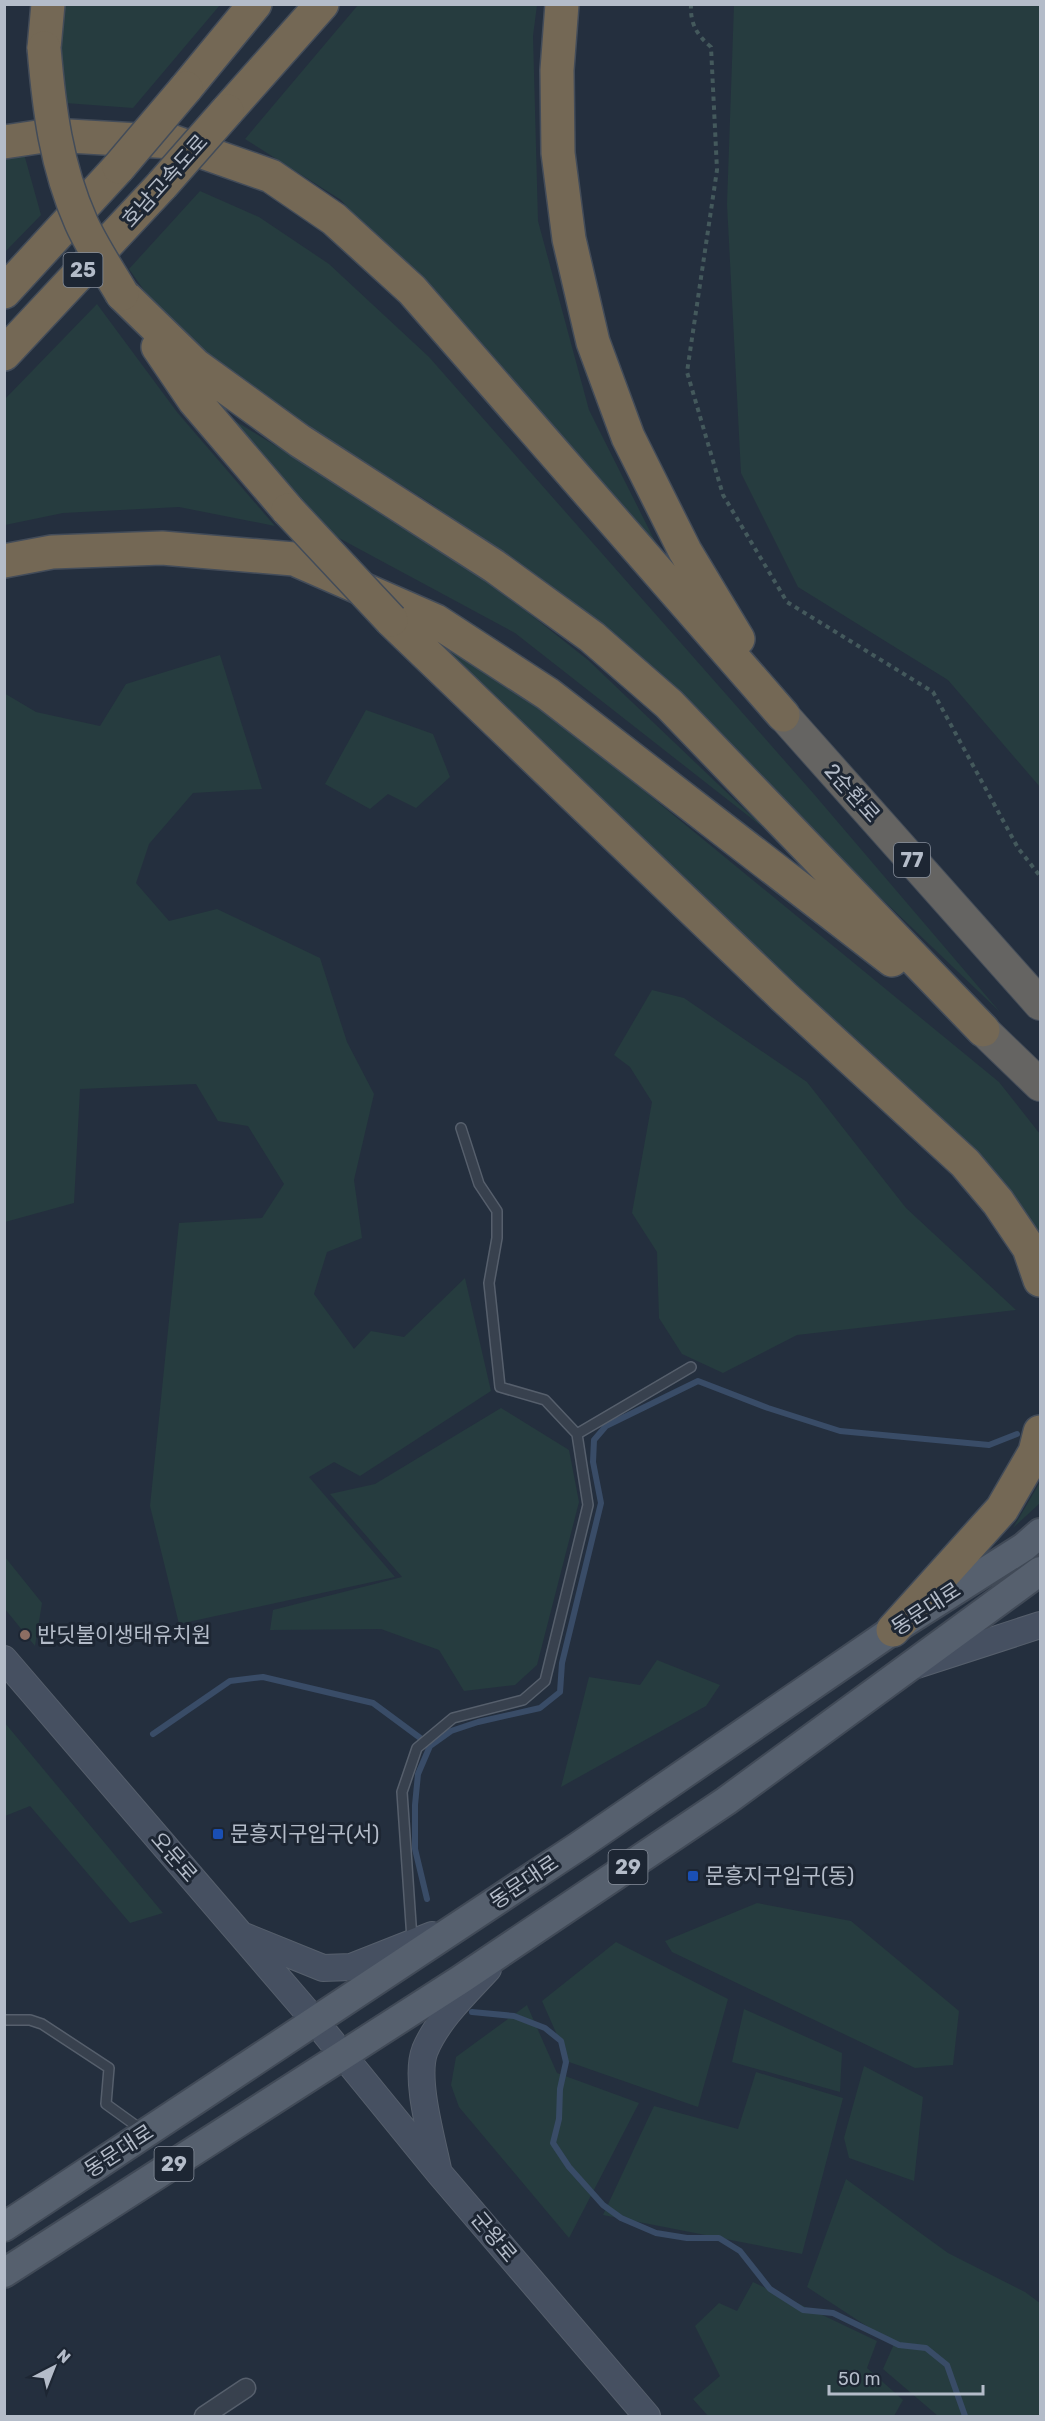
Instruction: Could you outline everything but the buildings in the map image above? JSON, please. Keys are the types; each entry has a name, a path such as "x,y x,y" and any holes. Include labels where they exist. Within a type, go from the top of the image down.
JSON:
{"highway":[{"path":"48,4 44,48 51,122 65,178 81,222 122,294 194,400 288,510 391,620 784,997 965,1163 998,1202 1029,1248 1041,1280"},
{"name":"호남고속도로","path":"4,292 119,167 255,4"},
{"name":"호남고속도로","path":"4,354 162,185 322,4"},
{"path":"562,4 557,70 558,153 569,239 593,342 628,437 685,551 783,715"},
{"path":"4,142 51,135 174,142 271,176 334,219 412,290 783,715"},
{"path":"122,294 195,365 300,441 494,566 592,637 669,704 983,1030 1041,1085"},
{"path":"4,561 52,552 162,548 294,559 436,621 548,694 983,1030"},
{"name":"2순환로","path":"783,715 1041,1004"},
{"path":"893,1630 1002,1509 1035,1452 1041,1432"}],"main road":[{"name":"동문대로","path":"4,2227 315,2022 893,1630 1024,1547 1041,1533"},
{"name":"동문대로","path":"4,2273 343,2056 726,1801 905,1668 1041,1571"},
{"name":"동문대로","path":"905,1668 1041,1624"},
{"name":"오문로","path":"4,1659 343,2056"},
{"path":"241,1935 323,1968 351,1967 464,1922"},
{"path":"439,2173 422,2090 425,2051 448,2013 507,1948"},
{"name":"군왕로","path":"343,2056 439,2173 647,2416"}],"street":[{"path":"204,2416 246,2388"}],"lane":[{"path":"412,1943 402,1792 417,1748 453,1718 523,1700 545,1681 588,1505 578,1434 545,1400 500,1387 489,1283 497,1238 497,1211 479,1184 461,1128"},
{"path":"578,1434 691,1367"},
{"path":"4,2020 30,2020 42,2024 109,2068 106,2104 147,2133"}],"path":[{"path":"692,4 690,16 697,35 711,47 717,170 687,372 723,495 787,602 933,692 1018,848 1041,876"}],"green space":[{"path":"62,5 220,5 133,108 65,103 58,24"},
{"path":"358,5 537,5 533,36 538,221 589,410 666,563 341,200 245,139"},
{"path":"734,5 1040,5 1040,787 948,680 798,587 741,473 727,204"},
{"path":"21,143 41,215 5,252 5,147"},
{"path":"200,191 259,217 329,264 429,357 813,793 1000,1012 632,660 432,504 219,372 176,336 129,269"},
{"path":"97,304 177,412 275,526 179,507 63,513 5,525 5,399"},
{"path":"209,405 459,558 588,660 765,829 515,633 337,537"},
{"path":"420,630 504,676 999,1082 1040,1134 1040,1268 1035,1249"},
{"path":"220,655 262,789 193,793 149,844 136,883 169,921 217,909 320,958 347,1042 374,1094 354,1180 362,1238 327,1252 314,1294 354,1349 371,1331 404,1337 465,1278 491,1391 360,1476 334,1462 309,1477 395,1577 179,1624 150,1506 179,1223 262,1218 284,1184 248,1126 218,1121 196,1084 80,1089 74,1203 5,1222 4,693 36,712 100,726 126,684"},
{"path":"366,710 433,734 450,777 416,808 388,794 370,809 325,784"},
{"path":"652,990 684,998 807,1082 906,1208 1016,1310 797,1335 723,1373 682,1354 659,1318 657,1252 632,1213 652,1102 630,1067 614,1055"},
{"path":"501,1408 569,1450 579,1502 537,1665 515,1685 464,1691 439,1650 381,1629 270,1630 273,1610 402,1577 330,1494 375,1484"},
{"path":"1040,1482 1040,1503 1013,1528"},
{"path":"5,1557 42,1603 35,1646 5,1609"},
{"path":"657,1660 720,1685 706,1706 561,1787 589,1677 640,1685"},
{"path":"5,1723 163,1913 130,1923 30,1806 5,1816"},
{"path":"757,1903 851,1921 959,2011 953,2065 915,2068 672,1952 665,1941"},
{"path":"616,1942 728,1999 698,2107 569,2062 542,2001"},
{"path":"527,2005 557,2073 639,2103 569,2238 459,2107 451,2085 456,2057"},
{"path":"744,2009 842,2053 840,2092 732,2062"},
{"path":"864,2066 923,2097 914,2181 849,2158 844,2138"},
{"path":"756,2072 843,2098 802,2254 603,2215 654,2106 738,2129"},
{"path":"846,2179 948,2253 1025,2292 1040,2303 1040,2416 938,2416 883,2369 894,2344 807,2287"},
{"path":"753,2282 877,2341 867,2368 903,2400 894,2416 708,2416 693,2399 720,2376 695,2326 719,2303 737,2311"}],"waterway":[{"path":"427,1899 415,1849 418,1774 430,1746 451,1731 478,1722 540,1708 560,1692 562,1663 601,1503 593,1462 594,1440 606,1426 698,1381 768,1408 840,1431 989,1445 1017,1434"},
{"path":"153,1734 230,1681 263,1677 373,1703 427,1743"},
{"path":"472,2012 514,2016 545,2028 561,2041 566,2062 560,2089 559,2119 553,2143 569,2167 603,2205 621,2218 656,2233 687,2238 719,2238 740,2251 770,2289 803,2310 833,2313 899,2345 926,2348 947,2365 965,2416"}],"place":[{"name":"반딧불이생태유치원","path":"25,1635"},
{"name":"문흥지구입구(서)","path":"218,1834"},
{"name":"문흥지구입구(동)","path":"693,1876"}]}
